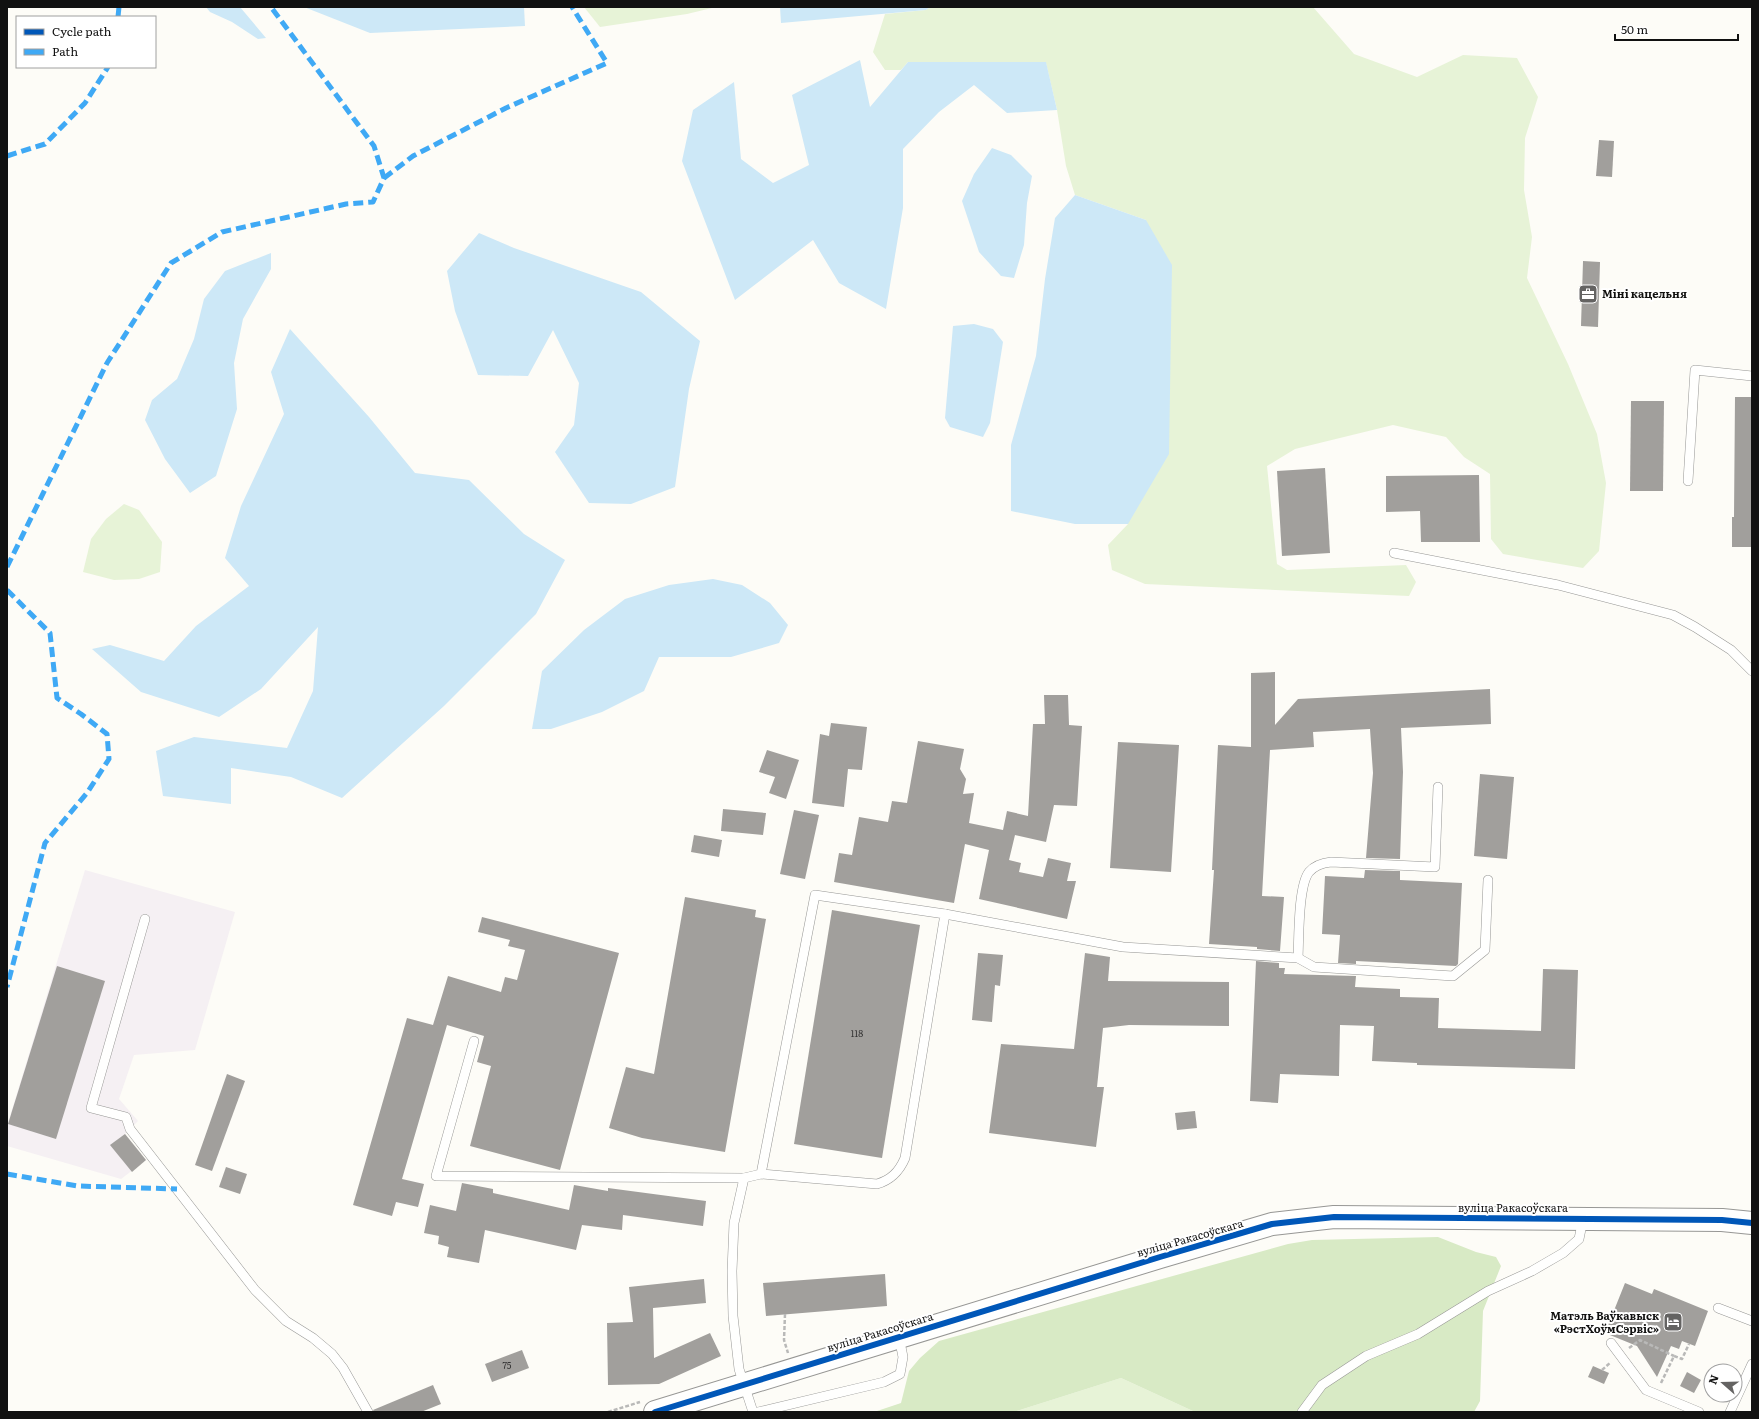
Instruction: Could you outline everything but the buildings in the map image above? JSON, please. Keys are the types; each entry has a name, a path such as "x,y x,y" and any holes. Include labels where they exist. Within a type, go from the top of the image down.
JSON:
{"street":[{"name":"вуліца Ракасоўскага","path":"655,1412 1272,1224 1334,1217 1722,1220 1752,1223"}],"lane":[{"path":"1688,481 1695,370 1752,376"},
{"path":"1394,554 1558,585 1673,615 1695,626 1731,650 1752,671"},
{"path":"1298,958 1303,887 1310,871 1320,864 1331,862 1435,867 1438,787"},
{"path":"761,1174 815,895 944,914 1123,947 1298,958 1314,967 1453,976 1485,950 1488,880"},
{"path":"474,1041 436,1176 744,1178 761,1174 877,1184 892,1178 899,1170 905,1158 944,914"},
{"path":"145,919 91,1108 126,1117 130,1129 255,1290 286,1321 312,1338 332,1354 343,1368 368,1412"},
{"path":"744,1178 734,1223 732,1271 733,1316 739,1369 753,1412"},
{"path":"1302,1412 1322,1385 1366,1356 1418,1334 1488,1291 1532,1271 1563,1253 1579,1239 1583,1219"},
{"path":"1718,1308 1752,1321"},
{"path":"758,1412 884,1382 900,1374 902,1357 899,1337"},
{"path":"1611,1343 1646,1390 1699,1412"},
{"path":"1730,1412 1752,1364"}],"path":[{"path":"785,1314 784,1340 788,1354"},
{"path":"1602,1370 1640,1340 1682,1359 1689,1344"},
{"path":"1656,1394 1674,1356"}],"shaded area":[{"path":"85,870 235,912 195,1050 134,1055 119,1099 138,1121 125,1134 146,1160 121,1179 7,1146 7,1126"}],"green space":[{"path":"584,7 716,7 687,14 600,27"},
{"path":"930,7 1313,7 1354,54 1417,77 1463,55 1517,58 1538,97 1525,138 1524,190 1532,237 1527,278 1568,364 1597,434 1606,483 1599,551 1583,568 1503,554 1491,539 1490,474 1464,457 1446,437 1393,425 1295,449 1267,466 1277,564 1287,570 1406,565 1416,582 1409,596 1145,584 1112,570 1108,545 1128,524 1146,220 1075,195 1066,166 1057,110 1046,63 908,62 901,70 885,70 873,52 885,14 926,10"},
{"path":"124,504 139,510 162,542 160,572 139,579 114,580 83,572 91,539 106,519"},
{"path":"1438,1237 1476,1252 1496,1257 1501,1266 1483,1311 1480,1401 1474,1412 1195,1412 1121,1378 1014,1412 874,1412 901,1403 909,1371 920,1358 939,1341 1288,1244 1312,1240"},
{"path":"1121,1378 1195,1412 1014,1412"}],"water":[{"path":"206,7 240,7 266,38 258,39 232,22 210,12"},
{"path":"304,7 524,7 525,26 370,33"},
{"path":"780,7 930,7 926,10 781,23"},
{"path":"860,60 870,107 908,62 1046,62 1057,110 1007,113 974,85 939,112 903,149 903,208 886,309 839,283 813,240 735,300 682,161 693,110 734,82 741,159 773,183 809,165 792,95"},
{"path":"992,148 1011,155 1032,176 1027,203 1024,245 1014,278 1001,276 979,252 962,201 974,174"},
{"path":"1075,195 1146,220 1172,265 1169,454 1128,524 1075,524 1011,511 1011,445 1036,356 1045,279 1055,218"},
{"path":"479,233 514,248 641,292 700,341 689,389 675,487 631,504 589,503 555,452 574,425 579,383 553,330 528,376 478,375 455,311 447,271"},
{"path":"271,253 271,269 243,319 234,363 237,409 216,476 190,493 165,459 145,420 152,400 177,379 194,339 204,299 225,271"},
{"path":"974,324 993,329 1003,342 990,423 983,437 950,427 945,418 953,326"},
{"path":"290,329 369,417 415,473 469,480 524,534 565,560 536,614 444,706 342,798 291,777 231,768 231,804 163,796 156,751 194,737 287,748 313,691 318,627 261,689 219,717 141,692 92,649 110,645 164,661 196,626 249,586 225,558 241,506 284,414 271,372"},
{"path":"713,579 742,585 770,603 788,625 779,643 731,657 659,657 644,691 602,712 551,729 532,729 542,671 584,630 625,599 669,585"}],"marked path":[{"path":"118,16 119,7"},
{"path":"7,567 107,363 171,263 222,232 346,204 373,202 384,178 374,146 271,7"},
{"path":"384,178 413,156 506,108 607,63 572,7"},
{"path":"7,156 45,144 85,103 107,68"},
{"path":"7,590 50,633 57,698 107,734 109,759 87,793 45,843 7,987"},
{"path":"7,1174 78,1186 177,1189"}],"cycle path":[{"path":"655,1412 1272,1224 1334,1217 1722,1220 1752,1223"}],"place":[{"name":"Міні кацельня","path":"1588,294"},
{"name":"Матэль Ваўкавыск «РэстХоўмСэрвіс»","path":"1673,1322"}]}
